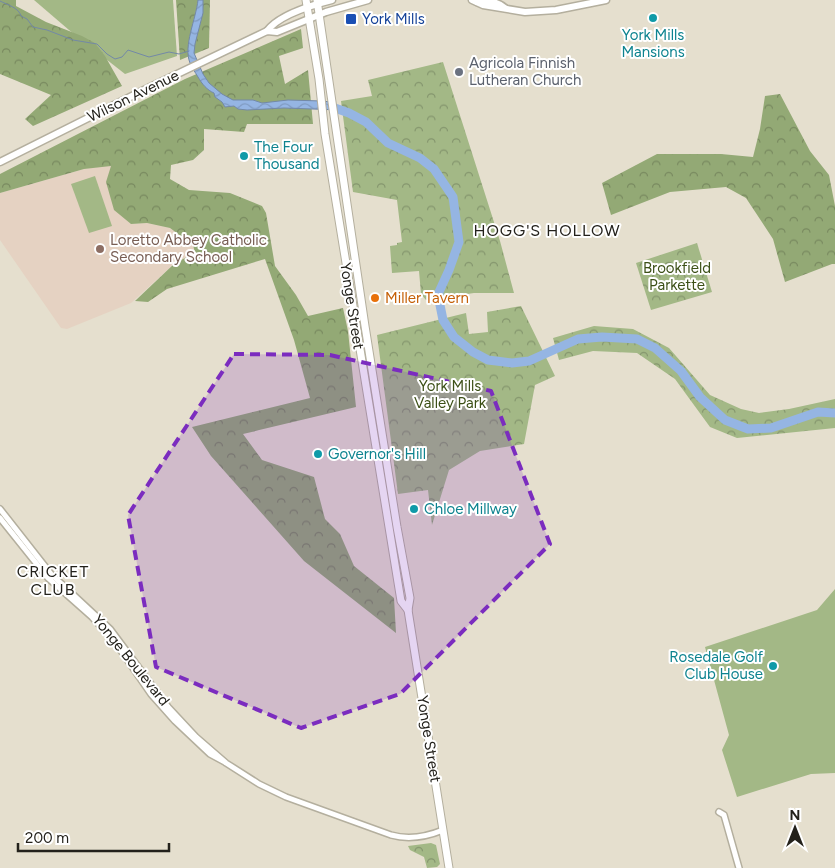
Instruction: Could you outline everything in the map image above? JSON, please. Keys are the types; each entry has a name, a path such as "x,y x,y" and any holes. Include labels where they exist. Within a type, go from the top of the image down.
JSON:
{"main road":[{"name":"Wilson Avenue","path":"267,32 272,24 306,4 332,0"},
{"name":"Wilson Avenue","path":"0,162 248,40 267,32 277,32 308,18 349,4 368,0"},
{"path":"475,1 482,6 525,12 585,6 606,0"},
{"name":"Yonge Street","path":"318,2 367,340 410,598 408,610 449,868"},
{"name":"Yonge Street","path":"306,4 321,96 325,134 401,601 408,610"}],"street":[{"name":"Yonge Boulevard","path":"0,510 51,574 110,629 168,707 196,737 226,763"},
{"name":"Yonge Boulevard","path":"0,518 48,578 92,617 114,642 151,694 175,721 210,754 259,784 286,797 391,835 409,838 430,835 443,830"},
{"path":"719,812 724,815 739,868"}],"highlighted area":[{"path":"234,354 330,355 491,391 550,544 400,694 301,728 156,667 128,515"}],"shaded area":[{"name":"Loretto Abbey Catholic Secondary School","path":"111,165 125,218 131,224 147,223 170,228 193,245 195,253 175,263 131,303 67,329 61,328 0,240 0,193 84,169"}],"green space":[{"path":"0,0 16,0 16,6 46,22 95,43 105,56 122,86 33,126 25,119 51,95 0,74"},
{"path":"34,0 173,0 177,56 125,74"},
{"path":"176,0 210,0 209,48 180,60"},
{"path":"301,29 303,48 279,56 285,84 308,70 313,124 247,124 244,132 204,129 204,150 193,160 171,165 170,179 189,190 230,193 262,206 266,213 275,266 296,295 308,316 343,308 348,331 356,407 243,434 262,460 314,477 325,519 340,534 354,566 394,598 396,633 304,561 211,456 192,427 310,398 294,340 265,259 167,289 148,302 135,301 175,263 195,253 193,245 170,228 147,223 131,224 114,210 106,182 111,166 84,169 0,193 0,174 185,79"},
{"path":"443,62 500,241 514,293 474,293 426,300 421,294 419,271 392,273 390,246 402,242 397,200 353,192 341,101 372,96 368,80"},
{"path":"780,94 810,151 829,175 835,206 835,264 785,282 773,239 746,198 726,187 670,192 611,215 602,183 657,154 721,154 753,157 765,96"},
{"path":"95,176 112,226 89,233 71,184"},
{"name":"Brookfield Parkette","path":"697,243 712,292 651,310 636,263"},
{"name":"York Mills Valley Park","path":"521,306 555,376 535,385 524,444 480,451 449,470 432,525 428,490 398,494 377,335 466,313 469,334 488,332 487,312"},
{"path":"594,326 633,329 669,348 710,395 741,409 759,413 789,409 835,399 835,428 737,438 710,427 675,379 637,353 593,351 559,360 553,338"},
{"path":"835,589 835,773 811,774 737,797 722,750 729,735 705,647 817,610"},
{"path":"431,843 436,845 440,864 437,867 427,868 424,857 410,850 408,846"}],"water":[{"path":"198,0 203,0 203,13 194,53 209,83 222,94 233,100 253,100 262,103 288,100 331,102 341,110 284,108 247,110 238,109 234,106 225,107 215,97 214,93 201,82 188,56 189,41"}],"waterway":[{"path":"0,1 16,9 33,27 73,40 97,44 115,59 122,57 128,50 149,57 169,52 179,54 189,51"},
{"path":"332,107 366,122 388,143 420,158 434,169 453,197 459,242 439,292 439,300 443,320 454,337 473,352 488,360 512,363 529,361 578,339 602,337 637,339 655,348 681,371 700,397 725,420 748,429 771,428 818,412 835,413"}],"place":[{"name":"York Mills Mansions","path":"653,18"},
{"name":"York Mills","path":"351,19"},
{"name":"Agricola Finnish Lutheran Church","path":"459,72"},
{"name":"The Four Thousand","path":"244,156"},
{"name":"Loretto Abbey Catholic Secondary School","path":"100,249"},
{"name":"Miller Tavern","path":"375,298"},
{"name":"Governor's Hill","path":"318,454"},
{"name":"Chloe Millway","path":"414,509"},
{"name":"Rosedale Golf Club House","path":"773,666"}],"district":[{"name":"HOGG'S HOLLOW","path":"547,230"},
{"name":"CRICKET CLUB","path":"53,580"}]}
